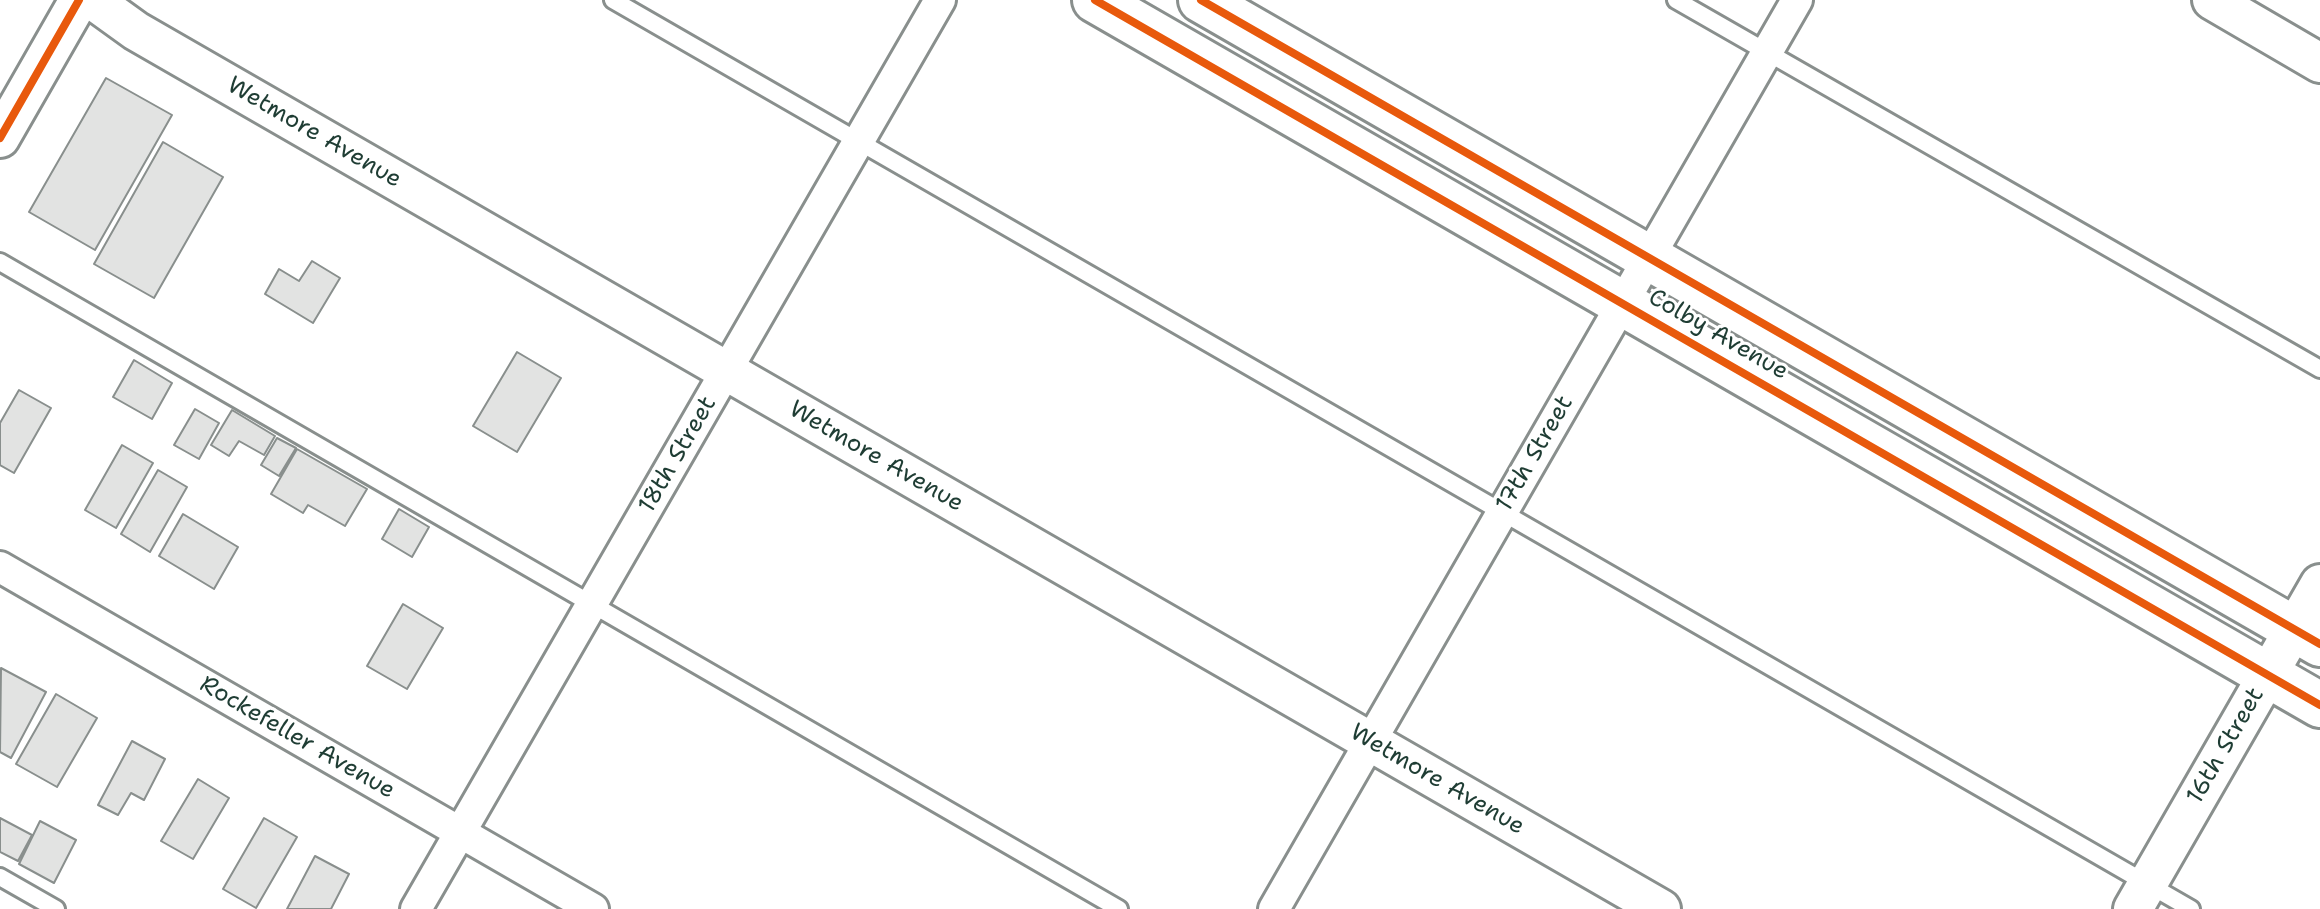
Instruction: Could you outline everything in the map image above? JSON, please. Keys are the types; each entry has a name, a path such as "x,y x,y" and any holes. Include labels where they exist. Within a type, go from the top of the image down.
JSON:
{"main road":[{"name":"Colby Avenue","path":"1095,0 2320,705"},
{"name":"Colby Avenue","path":"1201,0 2307,636"}],"street":[{"path":"0,138 79,0"},
{"name":"Wetmore Avenue","path":"93,0 136,31 1661,909"},
{"name":"18th Street","path":"416,909 940,0"},
{"name":"17th Street","path":"1274,909 1797,0"},
{"path":"2212,0 2320,63"},
{"name":"Rockefeller Avenue","path":"0,567 593,909"},
{"name":"16th Street","path":"2140,896 2267,675 2307,636 2320,584"}],"lane":[{"path":"613,0 1502,512 2140,896 2191,909"},
{"path":"1676,0 2320,369"},
{"path":"0,262 1119,909"},
{"path":"0,877 56,909"}],"building":[{"path":"106,78 172,115 95,250 29,212"},
{"path":"163,142 223,177 154,298 94,264"},
{"path":"312,261 340,278 313,323 265,294 279,269 299,281"},
{"path":"517,352 561,378 517,452 473,426"},
{"path":"134,360 172,383 152,419 113,397"},
{"path":"19,390 51,408 14,473 0,465 0,423"},
{"path":"195,409 219,423 199,459 174,445"},
{"path":"232,410 275,436 264,455 239,441 229,456 211,445"},
{"path":"277,438 296,448 279,476 261,465"},
{"path":"122,445 153,463 116,528 85,510"},
{"path":"297,449 367,489 345,526 308,505 303,513 271,494"},
{"path":"158,470 187,487 150,552 121,534"},
{"path":"399,509 429,527 412,557 382,539"},
{"path":"183,514 238,547 214,589 159,556"},
{"path":"403,604 443,628 407,689 367,666"},
{"path":"1,668 46,692 11,758 0,752"},
{"path":"56,694 97,718 57,787 16,764"},
{"path":"132,741 165,759 144,800 131,793 118,815 98,805"},
{"path":"198,779 229,798 193,859 161,841"},
{"path":"0,818 32,835 18,861 0,852"},
{"path":"264,818 297,837 256,908 223,889"},
{"path":"40,821 76,840 54,883 19,864"},
{"path":"315,856 349,874 331,909 287,909"}],"cycle path":[{"path":"0,138 79,0"},
{"path":"1095,0 2320,705"},
{"path":"1201,0 2320,644"}]}
